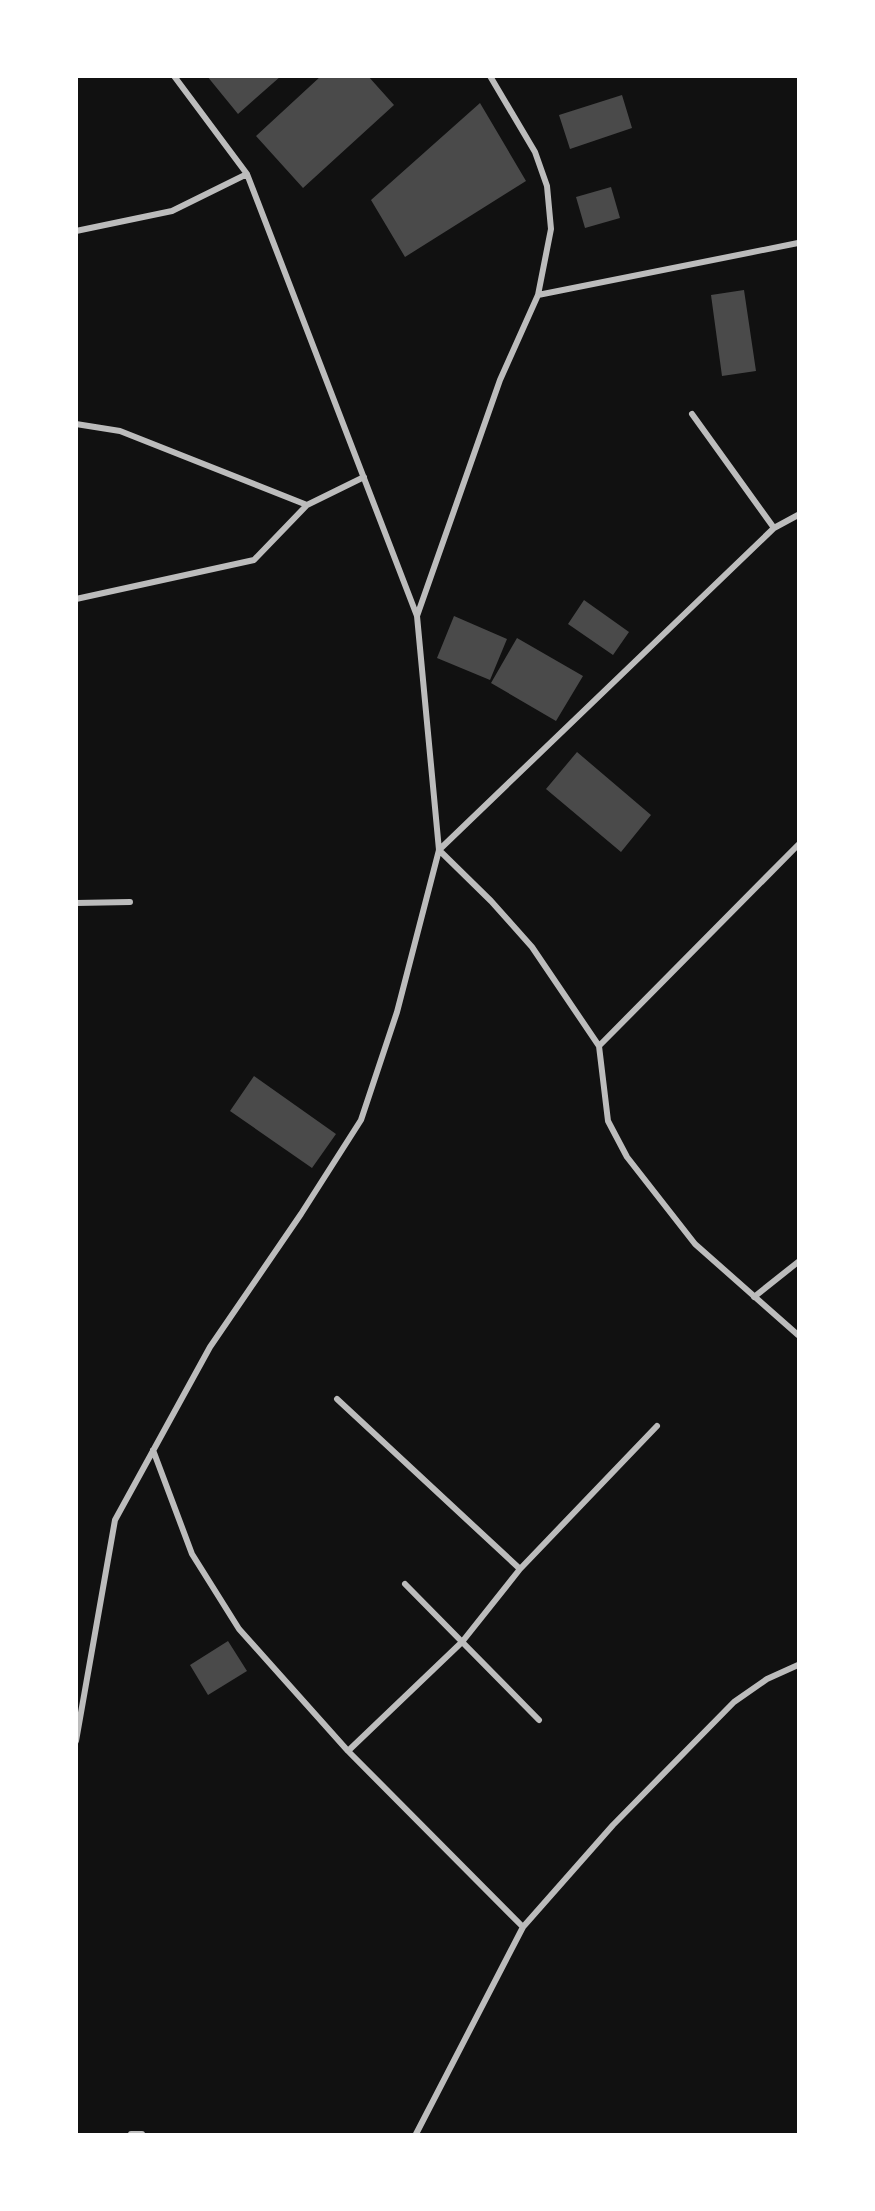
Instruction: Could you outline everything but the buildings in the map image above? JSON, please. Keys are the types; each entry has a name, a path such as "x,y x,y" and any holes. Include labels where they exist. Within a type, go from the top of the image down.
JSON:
{"street":[{"path":"76,1741 115,1520 210,1347 301,1214 361,1120 397,1012 439,850 417,616 247,174 174,76"},
{"path":"417,616 500,380 538,295 551,229 547,186 535,153 490,76"},
{"path":"76,231 172,211 247,174"},
{"path":"538,295 798,243"},
{"path":"692,414 774,528"},
{"path":"76,424 120,431 306,505"},
{"path":"76,599 254,560 306,505 364,477"},
{"path":"439,850 774,528 798,515"},
{"path":"599,1046 798,845"},
{"path":"439,850 491,900 532,947 599,1046 608,1121 627,1157 695,1244 798,1335"},
{"path":"76,903 130,902"},
{"path":"754,1297 798,1262"},
{"path":"337,1399 520,1569"},
{"path":"348,1751 462,1642 520,1569 657,1426"},
{"path":"153,1450 192,1554 239,1629 348,1751 523,1928"},
{"path":"405,1584 539,1720"},
{"path":"417,2134 523,1928 613,1825 734,1702 767,1679 798,1665"},
{"path":"131,2134 142,2134"}]}
